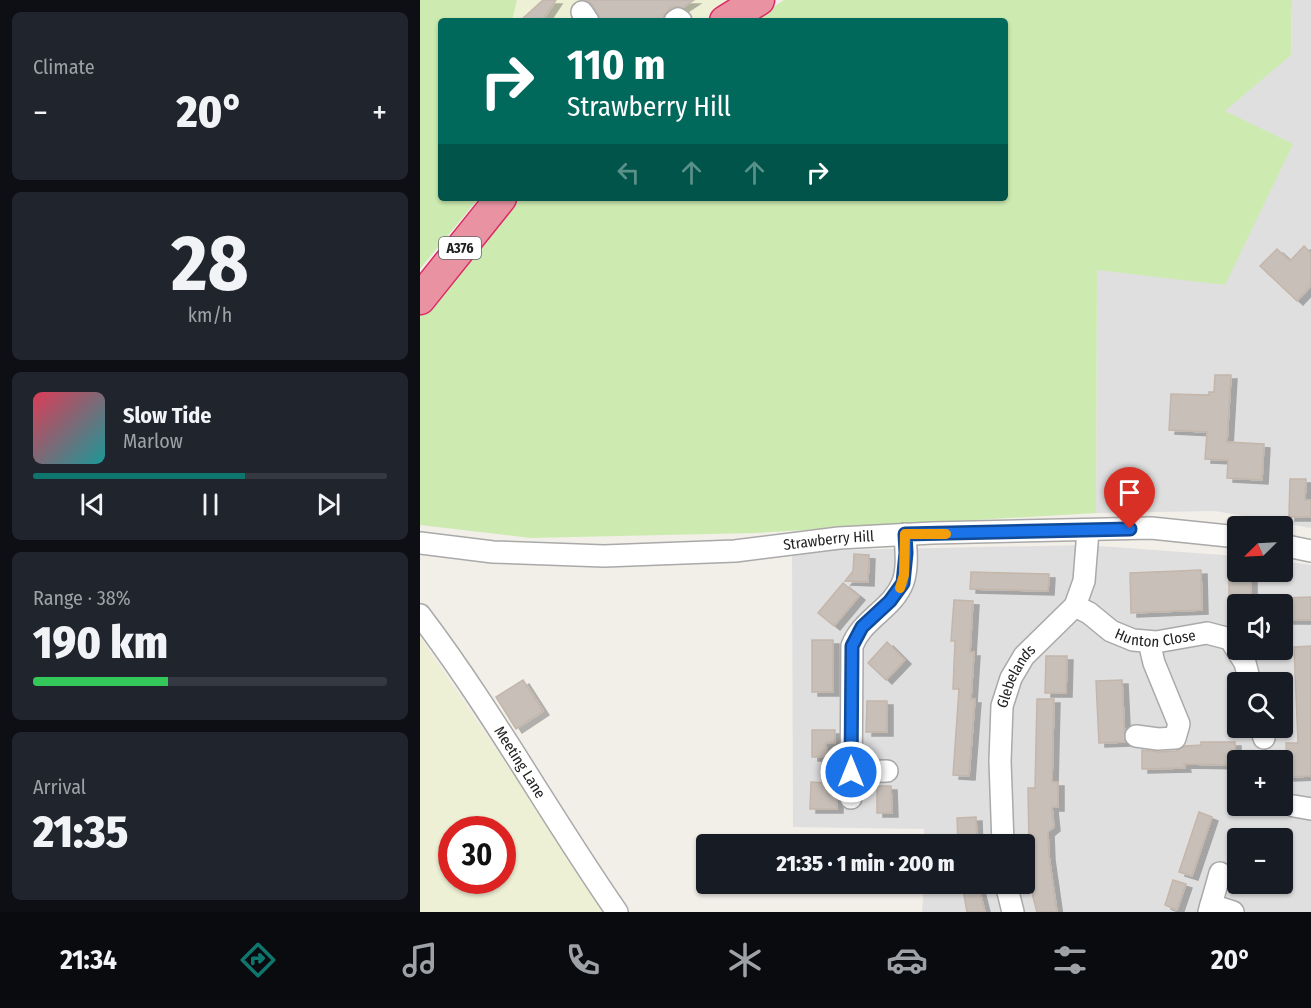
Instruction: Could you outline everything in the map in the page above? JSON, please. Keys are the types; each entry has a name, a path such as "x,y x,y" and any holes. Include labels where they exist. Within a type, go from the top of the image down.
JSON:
{"highway":[{"name":"A376","path":"420,299 499,201"}],"street":[{"name":"Strawberry Hill","path":"420,543 493,552 604,556 735,551 839,538 905,534 1151,528 1227,536"},
{"name":"Glebelands","path":"1002,834 1000,761 1002,706 1011,678 1024,656 1075,606 1084,581 1088,531"},
{"path":"851,798 852,646 862,627 890,601 903,583 905,534"},
{"path":"1293,548 1311,551"},
{"name":"Hunton Close","path":"1075,606 1089,613 1112,631 1133,640 1149,642 1182,639 1207,633 1230,639 1245,663 1247,672"},
{"name":"Meeting Lane","path":"420,615 470,683 569,842 617,912"},
{"path":"1136,736 1158,739 1175,738 1179,724 1154,663 1149,642"},
{"path":"851,772 887,771"},
{"path":"1221,873 1210,909 1233,912"},
{"path":"1008,894 1013,912"}],"shaded area":[{"path":"1292,0 1311,0 1311,528 1293,525 1293,516 1243,516 1215,511 1096,513 1097,270 1177,107 1291,55"},
{"path":"1085,545 1227,555 1227,582 1293,582 1293,562 1311,565 1311,912 922,912 923,894 1035,894 1035,834 924,834 924,829 793,827 792,551"}],"green space":[{"path":"420,0 517,0 513,18 438,18 438,201 477,201 420,269"},
{"path":"517,0 735,0 706,18 513,18"},
{"path":"784,0 1292,0 1291,55 1225,111 1293,144 1225,285 1097,270 1096,513 754,533 531,538 420,525 420,316 516,201 1008,201 1008,18 756,18"},
{"path":"420,637 607,912 420,912"}],"building":[{"path":"543,0 556,0 544,18 523,18"},
{"path":"585,0 694,0 682,8 677,6 671,8 663,18 600,18 593,5"},
{"path":"1304,246 1311,253 1311,286 1297,301 1260,266 1277,249 1290,261"},
{"path":"1215,375 1231,375 1227,442 1264,444 1262,480 1227,478 1228,460 1205,459 1207,432 1169,430 1171,394 1209,395 1209,392 1214,392"},
{"path":"1290,479 1306,479 1305,500 1311,500 1311,517 1289,516"},
{"path":"1120,483 1144,483 1144,501 1121,501"},
{"path":"854,554 869,555 868,582 845,581 853,571"},
{"path":"1201,570 1202,610 1131,613 1130,573"},
{"path":"971,572 1049,574 1048,591 970,589"},
{"path":"1229,582 1251,582 1251,594 1229,594"},
{"path":"843,583 859,596 834,626 818,613"},
{"path":"1311,597 1311,620 1293,620 1293,598"},
{"path":"954,600 973,601 970,652 974,652 971,699 975,699 969,776 953,775 959,689 953,689 955,641 951,641"},
{"path":"812,640 833,640 833,692 812,692"},
{"path":"887,642 905,660 886,680 868,663"},
{"path":"1311,646 1311,776 1293,777 1293,750 1286,750 1286,743 1298,743 1294,647"},
{"path":"1046,656 1067,656 1066,693 1045,693"},
{"path":"523,680 543,711 516,729 496,697"},
{"path":"1122,680 1125,742 1099,743 1096,681"},
{"path":"1037,699 1054,699 1052,782 1058,782 1058,807 1052,807 1054,827 1048,832 1057,912 1037,912 1033,897 1033,894 1035,894 1035,834 1029,834 1028,788 1035,788"},
{"path":"867,701 887,701 887,732 866,732"},
{"path":"812,730 835,730 835,743 826,743 827,757 812,757"},
{"path":"1201,742 1235,742 1235,750 1227,750 1227,765 1184,764 1185,768 1142,769 1142,750 1176,751 1185,746 1201,745"},
{"path":"811,782 829,783 828,795 837,795 837,809 810,809"},
{"path":"877,786 891,786 892,813 877,813"},
{"path":"1199,812 1212,817 1192,876 1179,872"},
{"path":"976,817 977,834 958,834 957,818"},
{"path":"1173,880 1186,884 1177,910 1165,905"},
{"path":"964,894 980,894 985,912 967,912"}],"slow traffic":[{"path":"900,588 904,575 905,534 946,534"}],"route":[{"path":"851,772 852,646 862,627 890,601 903,583 905,534 1130,529"}]}
